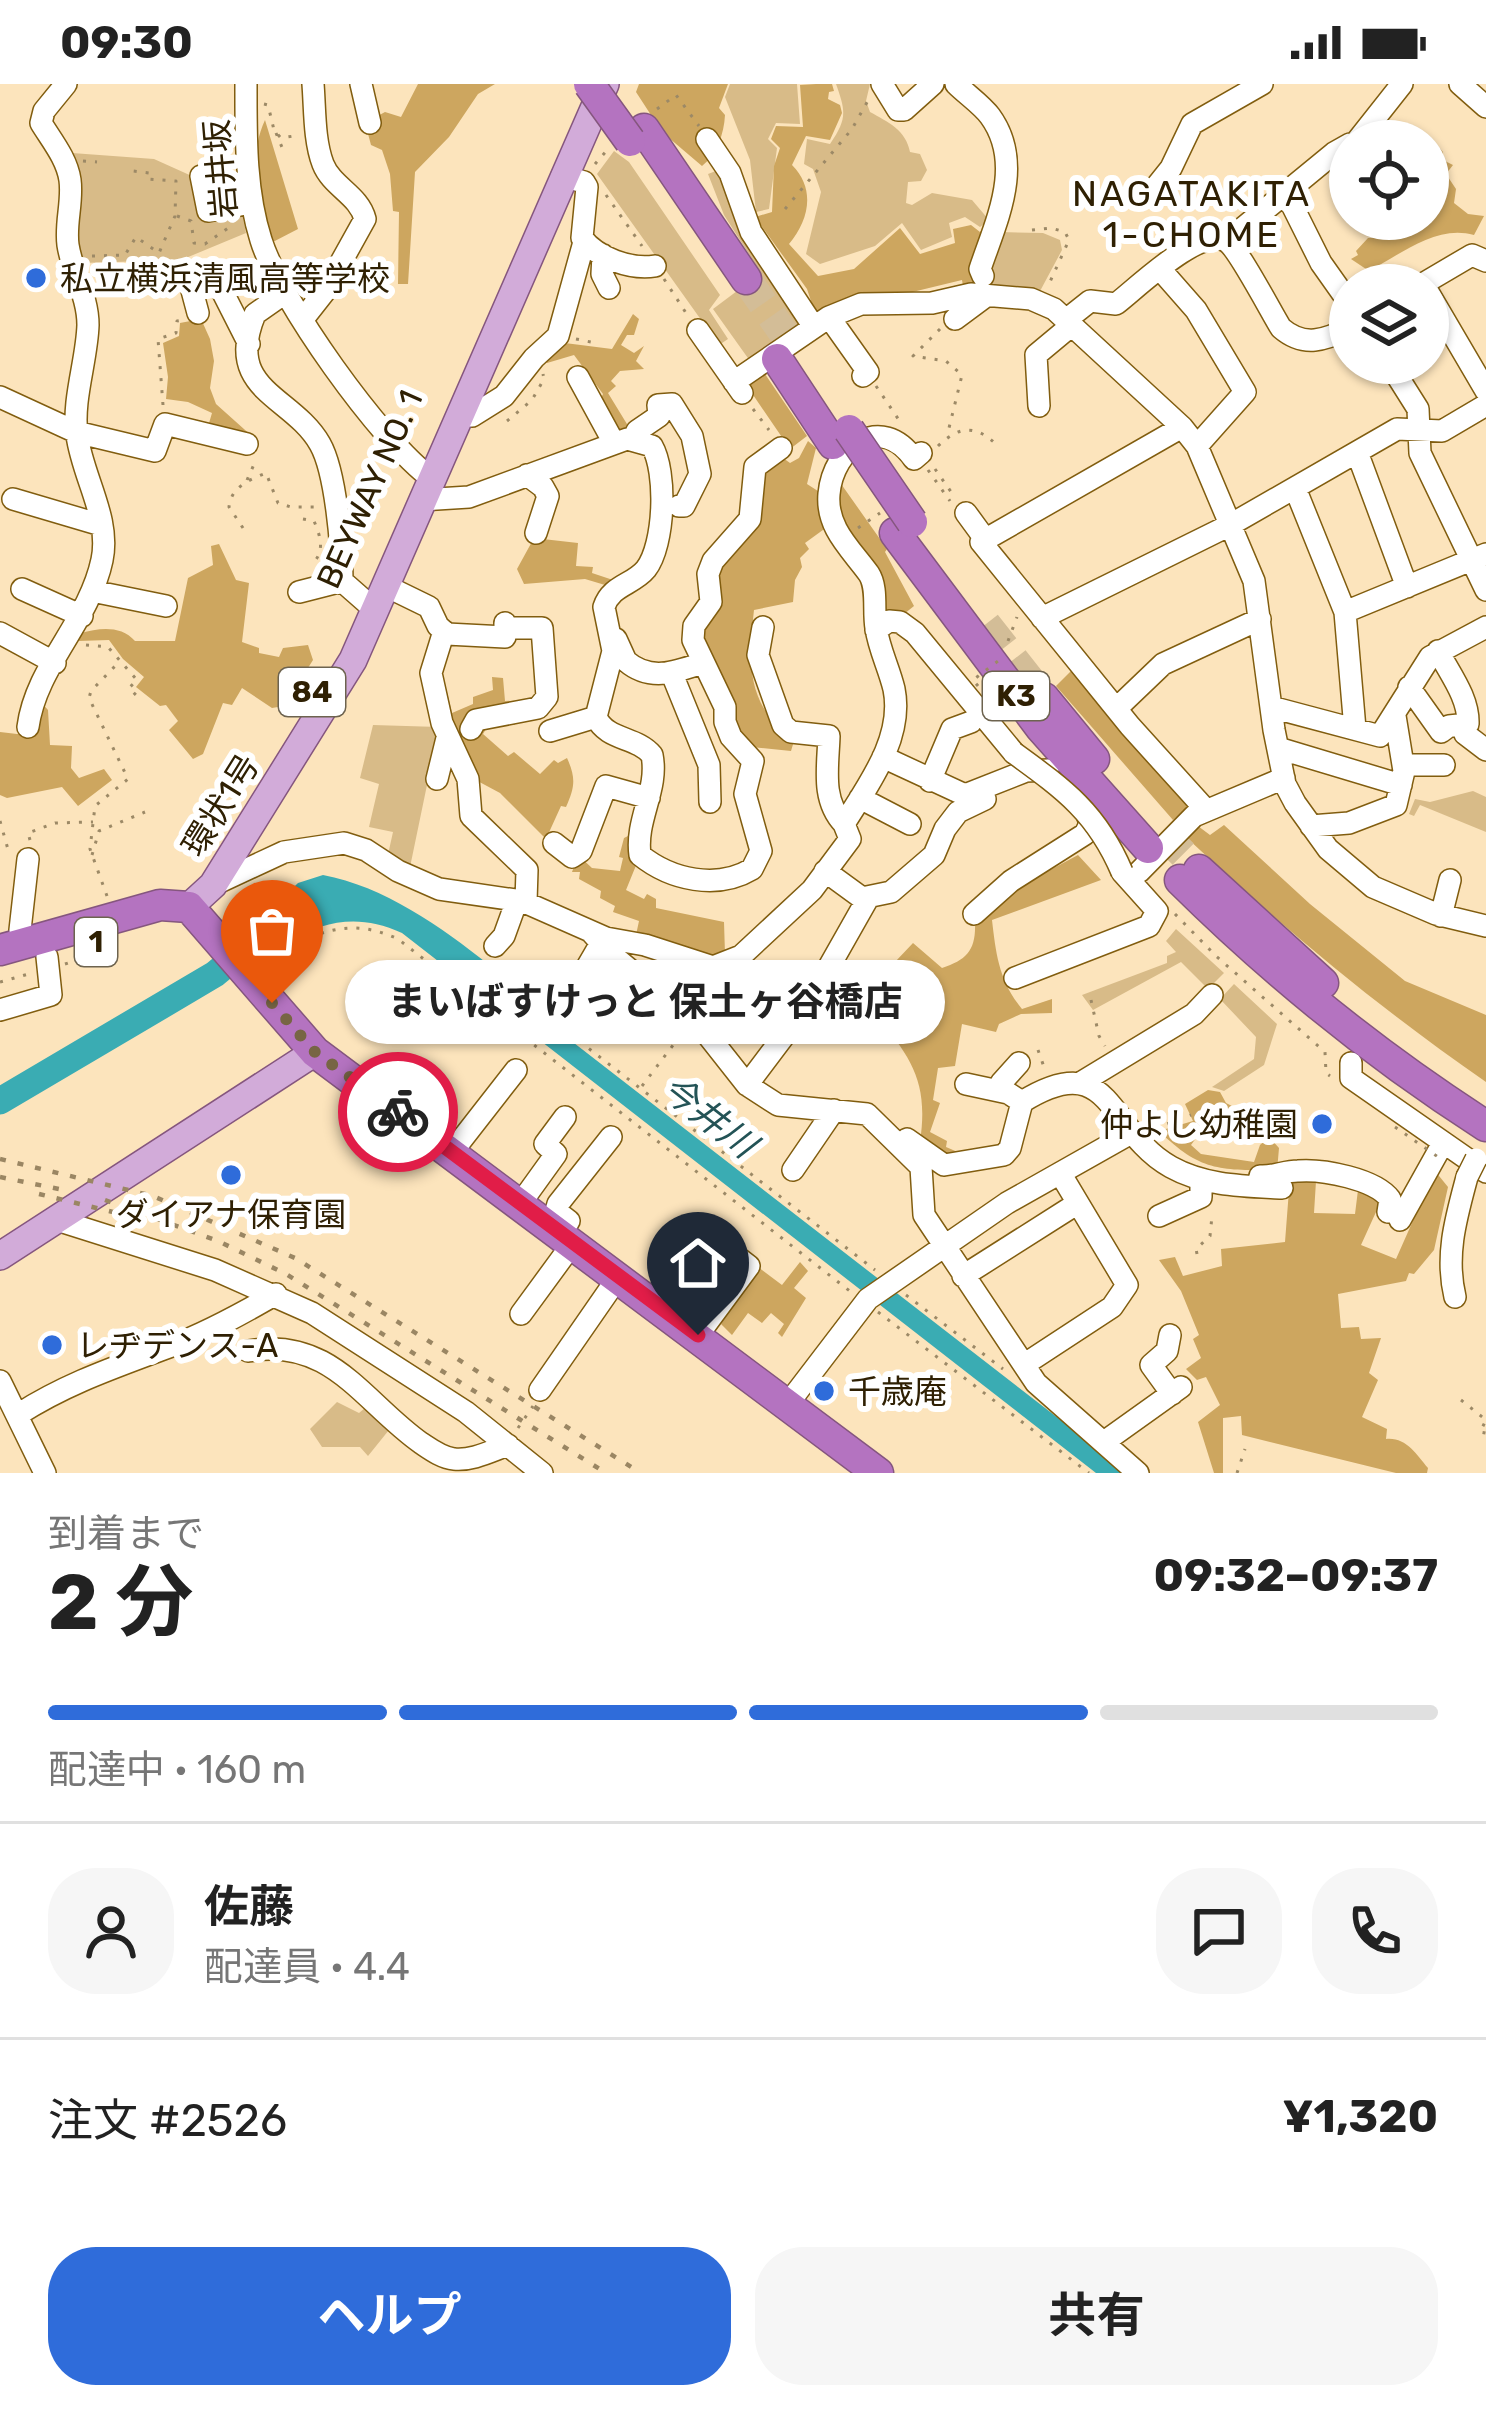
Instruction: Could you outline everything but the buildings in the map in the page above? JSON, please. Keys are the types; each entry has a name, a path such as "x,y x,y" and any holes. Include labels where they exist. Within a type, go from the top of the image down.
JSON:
{"highway":[{"path":"593,86 637,135 738,285"},
{"name":"K3","path":"803,338 841,437 1041,728 1143,856"},
{"name":"K3","path":"904,528 997,632"},
{"name":"K3","path":"1045,698 1143,856"},
{"path":"1182,884 1267,936 1349,1005 1486,1102"},
{"path":"1182,884 1344,1027 1486,1126"},
{"path":"190,907 244,958 315,1052 878,1473"},
{"name":"1","path":"0,970 23,950 162,923 190,907"}],"main road":[{"name":"BEYWAY NO. 1","path":"423,482 460,411 562,176 593,86"},
{"name":"BEYWAY NO. 1","path":"423,482 593,86"},
{"name":"環状1号","path":"190,907 213,885 353,660 366,594 423,482"},
{"name":"BEYWAY NO. 1","path":"190,907 200,876 337,652 366,594"},
{"path":"0,1256 315,1052"}],"street":[{"path":"28,727 31,702 82,616 103,555 101,525 76,433 87,309 68,249 70,182 64,159 41,123 44,111 66,84"},
{"name":"岩井坂","path":"246,84 253,210 272,269 392,445 423,482"},
{"path":"303,319 325,291 365,220 362,208 322,162 313,84"},
{"path":"361,84 370,123"},
{"path":"877,84 898,110 904,110 932,84"},
{"path":"956,84 989,114 1007,169 1001,212 980,269 985,286"},
{"path":"1155,188 1171,168 1192,124 1262,84"},
{"path":"1372,120 1402,84"},
{"path":"1460,84 1486,107"},
{"path":"707,139 730,173 751,232 803,338 868,372 870,382"},
{"path":"1039,406 1036,355 1090,301 1116,304 1202,240 1227,241 1329,157"},
{"path":"201,176 208,212 253,210"},
{"path":"460,411 472,416 492,405 560,336 584,242 587,187 562,176"},
{"path":"1286,193 1329,274"},
{"path":"1227,241 1281,328 1291,337 1313,342 1329,336"},
{"path":"584,242 603,255 655,266"},
{"path":"603,255 602,274 609,288"},
{"path":"1449,270 1472,255 1486,261"},
{"path":"1160,269 1196,310 1245,392 1197,446"},
{"path":"198,314 190,283 214,274 249,344"},
{"path":"955,319 985,286"},
{"path":"698,330 738,387 803,338 861,304 920,304 970,294 985,286 1040,302 1069,322 1197,446 1255,581 1284,778 1311,826 1328,848 1373,886 1442,916 1486,926"},
{"path":"286,293 255,314 248,362 255,380 310,430 322,448 342,540 366,594"},
{"path":"1035,610 1230,525 1396,429 1442,431 1483,410 1449,339"},
{"path":"578,376 624,441 652,446 659,458 668,506 645,569 607,597 604,619 613,651 596,717 603,729 639,743 652,755 654,778 640,817 640,855 677,875 710,880 741,876 758,861 759,842 745,794 753,761 731,737 725,707 693,640 694,626 711,602 708,574 720,550 750,519 755,467 781,448"},
{"path":"1402,384 1418,410 1420,453 1479,558 1486,590"},
{"path":"0,397 76,433 155,451 165,424 247,445"},
{"path":"423,482 469,497 624,441 659,416 658,405 672,404 692,436 700,474 684,506 668,506"},
{"path":"1182,427 981,542 1206,810"},
{"path":"844,824 883,757 896,709 876,630 873,579 837,531 830,513 830,484 847,451 871,436 898,440 914,459 926,454"},
{"path":"1357,452 1407,587"},
{"path":"527,475 548,496 536,533"},
{"path":"1295,488 1346,612 1354,730"},
{"path":"14,499 101,525"},
{"path":"966,513 985,539"},
{"path":"1346,612 1479,558"},
{"path":"22,589 82,616"},
{"path":"92,591 166,607"},
{"path":"299,592 366,594 429,607 444,631"},
{"path":"604,619 633,668 672,674 702,663"},
{"path":"1117,708 1163,664 1259,619"},
{"path":"876,630 890,621 915,633 1014,753 1068,794 1106,835 1143,856 1157,911 1149,926 1015,978"},
{"path":"444,631 506,637 506,625 542,628 548,698 538,708 476,721 471,729"},
{"path":"1271,707 1379,736 1409,687 1438,652 1486,626"},
{"path":"213,885 284,852 344,842 439,889 521,901 596,938 712,967 741,956 812,890 850,839 833,813 828,794 829,736 791,732 783,725 758,656 763,627"},
{"path":"437,779 442,732 430,673 444,631"},
{"path":"0,633 55,663"},
{"path":"1438,652 1469,714 1465,734 1486,750"},
{"path":"672,674 710,765 710,802"},
{"path":"1409,687 1441,732 1466,724"},
{"path":"1311,826 1349,823 1396,805 1402,775 1395,716"},
{"path":"550,731 596,717"},
{"path":"930,781 952,729 971,722"},
{"path":"442,732 469,779 469,810 527,870 521,901 493,956"},
{"path":"1278,748 1402,775 1437,762 1444,765"},
{"path":"883,757 965,795 1046,768 1088,808 1090,824 1084,834 1011,881 974,914"},
{"path":"750,1087 808,1004 868,898 891,892 934,855 958,812 1032,770"},
{"path":"1143,856 1194,816 1284,778"},
{"path":"554,843 572,856 581,850 606,787 649,798"},
{"path":"860,798 910,824"},
{"path":"454,827 468,829 479,824"},
{"path":"0,1010 51,995 23,950 20,930 28,859"},
{"path":"826,872 868,898"},
{"path":"1442,916 1450,880"},
{"path":"596,938 706,1033 750,1087 778,1105 867,1114 886,1132 921,1167 922,1208 1018,1370 1138,1473"},
{"path":"555,1022 596,938"},
{"path":"1082,1082 1194,1014 1211,994"},
{"path":"886,1132 899,1133 944,1165 1004,1154 1010,1148 1022,1102 1014,1067"},
{"path":"452,1152 516,1070"},
{"path":"1022,1102 1063,1081 1082,1082 1108,1100 1165,1164 1208,1181 1282,1189"},
{"path":"1351,1082 1476,1175"},
{"path":"966,1084 1008,1093 1022,1102"},
{"path":"793,1171 834,1110"},
{"path":"520,1204 556,1154 544,1144 565,1117"},
{"path":"787,1405 866,1300 941,1246 1060,1173 1142,1135"},
{"path":"1455,1297 1443,1256 1476,1175 1486,1136"},
{"path":"521,1314 567,1238 568,1221 556,1210 558,1204 611,1137"},
{"path":"1160,1216 1202,1197 1208,1181 1221,1176 1273,1177 1299,1170 1382,1190 1394,1216 1442,1151"},
{"path":"1018,1370 1112,1307 1127,1286 1060,1173"},
{"path":"1208,1181 1212,1216"},
{"path":"963,1276 1078,1203"},
{"path":"57,1220 164,1252 276,1294 422,1383 542,1473"},
{"path":"698,1335 749,1266 710,1236"},
{"path":"540,1390 619,1276"},
{"path":"46,1473 7,1399 59,1388 224,1329 276,1294"},
{"path":"1104,1442 1176,1391 1151,1365 1167,1351 1170,1334"},
{"path":"248,1351 272,1346 329,1364 351,1377 409,1434 451,1460 508,1445"}],"path":[{"path":"785,209 852,129 877,84"},
{"path":"260,119 267,103 284,152"},
{"path":"276,132 286,139 317,129"},
{"path":"100,256 124,255 136,237 159,253 175,215 176,181 133,171"},
{"path":"175,215 188,218 194,243 205,244 253,210"},
{"path":"1032,230 1051,228 1065,232 1069,240 1040,302"},
{"path":"951,434 962,375 946,362 913,356 955,319"},
{"path":"165,424 158,339 176,333"},
{"path":"506,422 532,400 544,379"},
{"path":"870,382 902,424"},
{"path":"738,387 781,448"},
{"path":"966,513 926,454 967,428 997,445"},
{"path":"243,528 229,507 235,491 248,480 268,474 278,503 323,507"},
{"path":"301,507 301,521 314,521 319,536 321,547 314,562"},
{"path":"997,632 1021,608 1035,610"},
{"path":"73,647 108,647 136,680 128,688 140,699"},
{"path":"978,686 973,680 1002,658"},
{"path":"109,904 89,849 95,806 128,779 89,698 118,663"},
{"path":"92,855 99,831 145,812"},
{"path":"0,820 10,857 28,859 34,852 28,833 47,830 55,823 95,822"},
{"path":"1182,884 1178,920 1231,974 1325,1052 1326,1073"},
{"path":"244,958 351,926 398,939 1089,1473"},
{"path":"493,956 555,1022 889,1283 1018,1370"},
{"path":"1091,1000 1099,1036 1116,1063"},
{"path":"640,1088 693,1022"},
{"path":"1014,1067 1050,1086"},
{"path":"736,1137 722,1127 750,1087"},
{"path":"1142,1135 1191,1115"},
{"path":"1395,1127 1442,1151"},
{"path":"1197,1254 1210,1236 1212,1216"},
{"path":"508,1445 540,1390"},
{"path":"1461,1400 1486,1420 1480,1432 1486,1433"},
{"path":"1238,1473 1245,1449"}],"shaded area":[{"path":"418,84 495,84 478,94 449,137 415,172 408,284 398,284 399,212 393,211 390,174 382,150 371,145 367,130 385,112 401,117"},
{"path":"639,84 728,84 719,108 725,115 721,136 702,166 662,132 636,92"},
{"path":"730,84 797,84 800,124 776,123 768,139 777,148 769,209 756,212 750,160 725,97"},
{"path":"832,84 834,91 828,99 840,105 842,113 830,140 806,136 792,165 804,184 807,204 789,244 818,276 854,269 900,228 920,254 955,243 953,229 971,225 980,232 990,221 973,292 964,292 962,280 834,311 814,310 807,289 755,217 772,212 774,166 780,148 771,139 776,126 803,127 800,85"},
{"path":"836,84 870,84 866,101 870,112 900,132 910,152 920,154 927,170 921,181 908,182 906,203 912,205 932,193 972,200 989,220 980,227 965,217 949,223 952,237 921,250 902,223 875,246 820,264 806,254 821,192 813,169 804,164 807,139 830,144 840,128 843,109"},
{"path":"265,120 298,229 269,244 256,165"},
{"path":"614,151 629,162 720,295 709,310 728,339 719,345 597,174"},
{"path":"72,153 154,159 194,177 201,215 241,209 246,233 181,260 81,263 75,236"},
{"path":"721,169 801,326 750,361 713,309 761,273 724,215 708,174"},
{"path":"1449,178 1456,189 1454,203 1468,214 1484,216 1474,235 1449,234"},
{"path":"999,232 1043,233 1060,240 1062,250 1039,293 983,289"},
{"path":"1366,240 1426,240 1381,264 1358,264 1351,259 1358,255 1356,251"},
{"path":"633,314 639,319 634,335 627,335 621,345 634,353 644,346 636,361 644,369 620,371 611,381 616,386 608,393 630,429 618,433 599,402 603,394 574,355 547,363 543,356 557,342 612,349"},
{"path":"201,319 214,361 210,388 216,404 254,438 207,430 212,413 166,399 163,343 179,336 180,323"},
{"path":"765,374 807,436 790,449 747,386"},
{"path":"808,441 816,448 807,484 821,493 827,527 805,543 809,549 800,558 793,602 754,610 751,648 759,698 794,741 791,751 751,747 702,644 716,573 754,522 756,478 779,455 790,463 799,458"},
{"path":"839,481 887,549 914,606 904,614 880,613 839,514"},
{"path":"534,538 578,543 576,566 593,567 592,573 616,581 605,585 585,579 524,584 517,569"},
{"path":"219,544 236,580 249,583 242,642 259,648 259,653 279,657 283,648 308,645 313,660 284,706 272,708 242,688 232,705 223,703 203,754 193,759 169,730 178,721 166,705 160,706 136,687 144,677 109,640 78,641 81,633 102,629 123,632 135,641 175,641 188,578 213,565 211,546"},
{"path":"1073,669 1192,804 1173,820 1056,686"},
{"path":"492,677 503,678 505,701 541,700 509,709 515,725 494,716 483,734 508,756 514,752 540,774 554,760 567,758 570,765 571,794 546,839 500,793 472,778 437,680 445,684 452,713 473,704 473,697 493,690"},
{"path":"40,701 48,710 50,745 72,746 71,768 79,778 104,769 112,780 78,806 62,787 7,798 0,795 0,732 35,729"},
{"path":"373,725 439,727 409,872 387,859 393,832 369,827 379,784 360,778"},
{"path":"1473,791 1486,797 1486,832 1420,805 1414,816 1409,814 1415,799 1430,802"},
{"path":"1224,825 1310,904 1405,981 1486,1015 1486,1082 1332,966 1187,838 1198,826 1210,835"},
{"path":"634,833 637,863 626,890 656,899 656,908 724,922 725,954 707,959 636,935 639,921 613,912 615,906 600,898 601,891 579,879 580,872 572,872 578,855 592,868 620,871 624,838"},
{"path":"1078,855 1101,880 992,920 1000,967 1014,999 1022,1009 1052,999 1052,1013 1021,1014 999,1024 996,1032 962,1024 955,1066 938,1068 933,1100 940,1103 930,1132 960,1153 947,1161 920,1142 922,1102 914,1071 873,1012 895,962 913,943 942,968 958,961 972,947 975,923 1026,883"},
{"path":"1176,929 1224,973 1208,989 1181,962 1093,1010 1082,995 1167,963 1167,956 1176,952 1166,941"},
{"path":"1234,984 1277,1024 1264,1065 1224,1091 1212,1087 1254,1059 1256,1037 1220,999"},
{"path":"1208,1090 1220,1092 1226,1103 1265,1134 1259,1139 1207,1123 1191,1145 1201,1154 1254,1162 1260,1145 1269,1137 1279,1148 1277,1171 1200,1162 1159,1131 1193,1121 1185,1104"},
{"path":"1435,1171 1448,1187 1434,1250 1406,1281 1338,1294 1341,1328 1359,1327 1361,1339 1381,1338 1369,1373 1378,1380 1362,1417 1387,1429 1386,1439 1410,1448 1428,1468 1427,1473 1396,1473 1242,1435 1241,1416 1223,1418 1223,1473 1214,1473 1198,1422 1220,1405 1206,1377 1197,1380 1186,1369 1201,1358 1193,1339 1199,1335 1181,1291 1159,1260 1175,1257 1183,1276 1222,1266 1221,1249 1285,1242 1290,1177 1316,1181 1314,1213 1355,1214 1358,1190 1381,1201 1361,1245 1396,1259"},
{"path":"800,1262 808,1271 794,1288 806,1298 782,1337 778,1333 784,1324 771,1313 762,1323 748,1313 732,1335 721,1324 758,1267 782,1285"},
{"path":"337,1402 359,1413 371,1403 393,1425 368,1456 360,1447 322,1447 310,1429"}],"water":[{"path":"323,875 368,888 452,936 489,965 485,974 1129,1473 1096,1473 402,933 372,923 343,922 287,942 274,937 262,948 248,932 298,883"}],"waterway":[{"name":"今井川","path":"0,1101 215,974 281,919"}],"tunnel":[{"path":"746,279 794,348"},
{"path":"986,624 1044,698"},
{"path":"1162,833 1194,865"}],"railway":[{"path":"0,1159 153,1196 295,1258 641,1473"},
{"path":"0,1177 59,1189"},
{"path":"39,1194 121,1214"},
{"path":"105,1200 218,1241 286,1274 606,1473"}],"way so far":[{"path":"272,1003 315,1052 398,1112"}],"place":[{"name":"私立横浜清風高等学校","path":"36,278"},
{"name":"まいばすけっと 保土ヶ谷橋店","path":"272,1003"},
{"name":"仲よし幼稚園","path":"1322,1124"},
{"name":"ダイアナ保育園","path":"231,1175"},
{"name":"レヂデンス-A","path":"52,1345"},
{"name":"千歳庵","path":"824,1391"}],"district":[{"name":"NAGATAKITA 1-CHOME","path":"1192,214"}],"route":[{"path":"398,1112 698,1335"}]}
